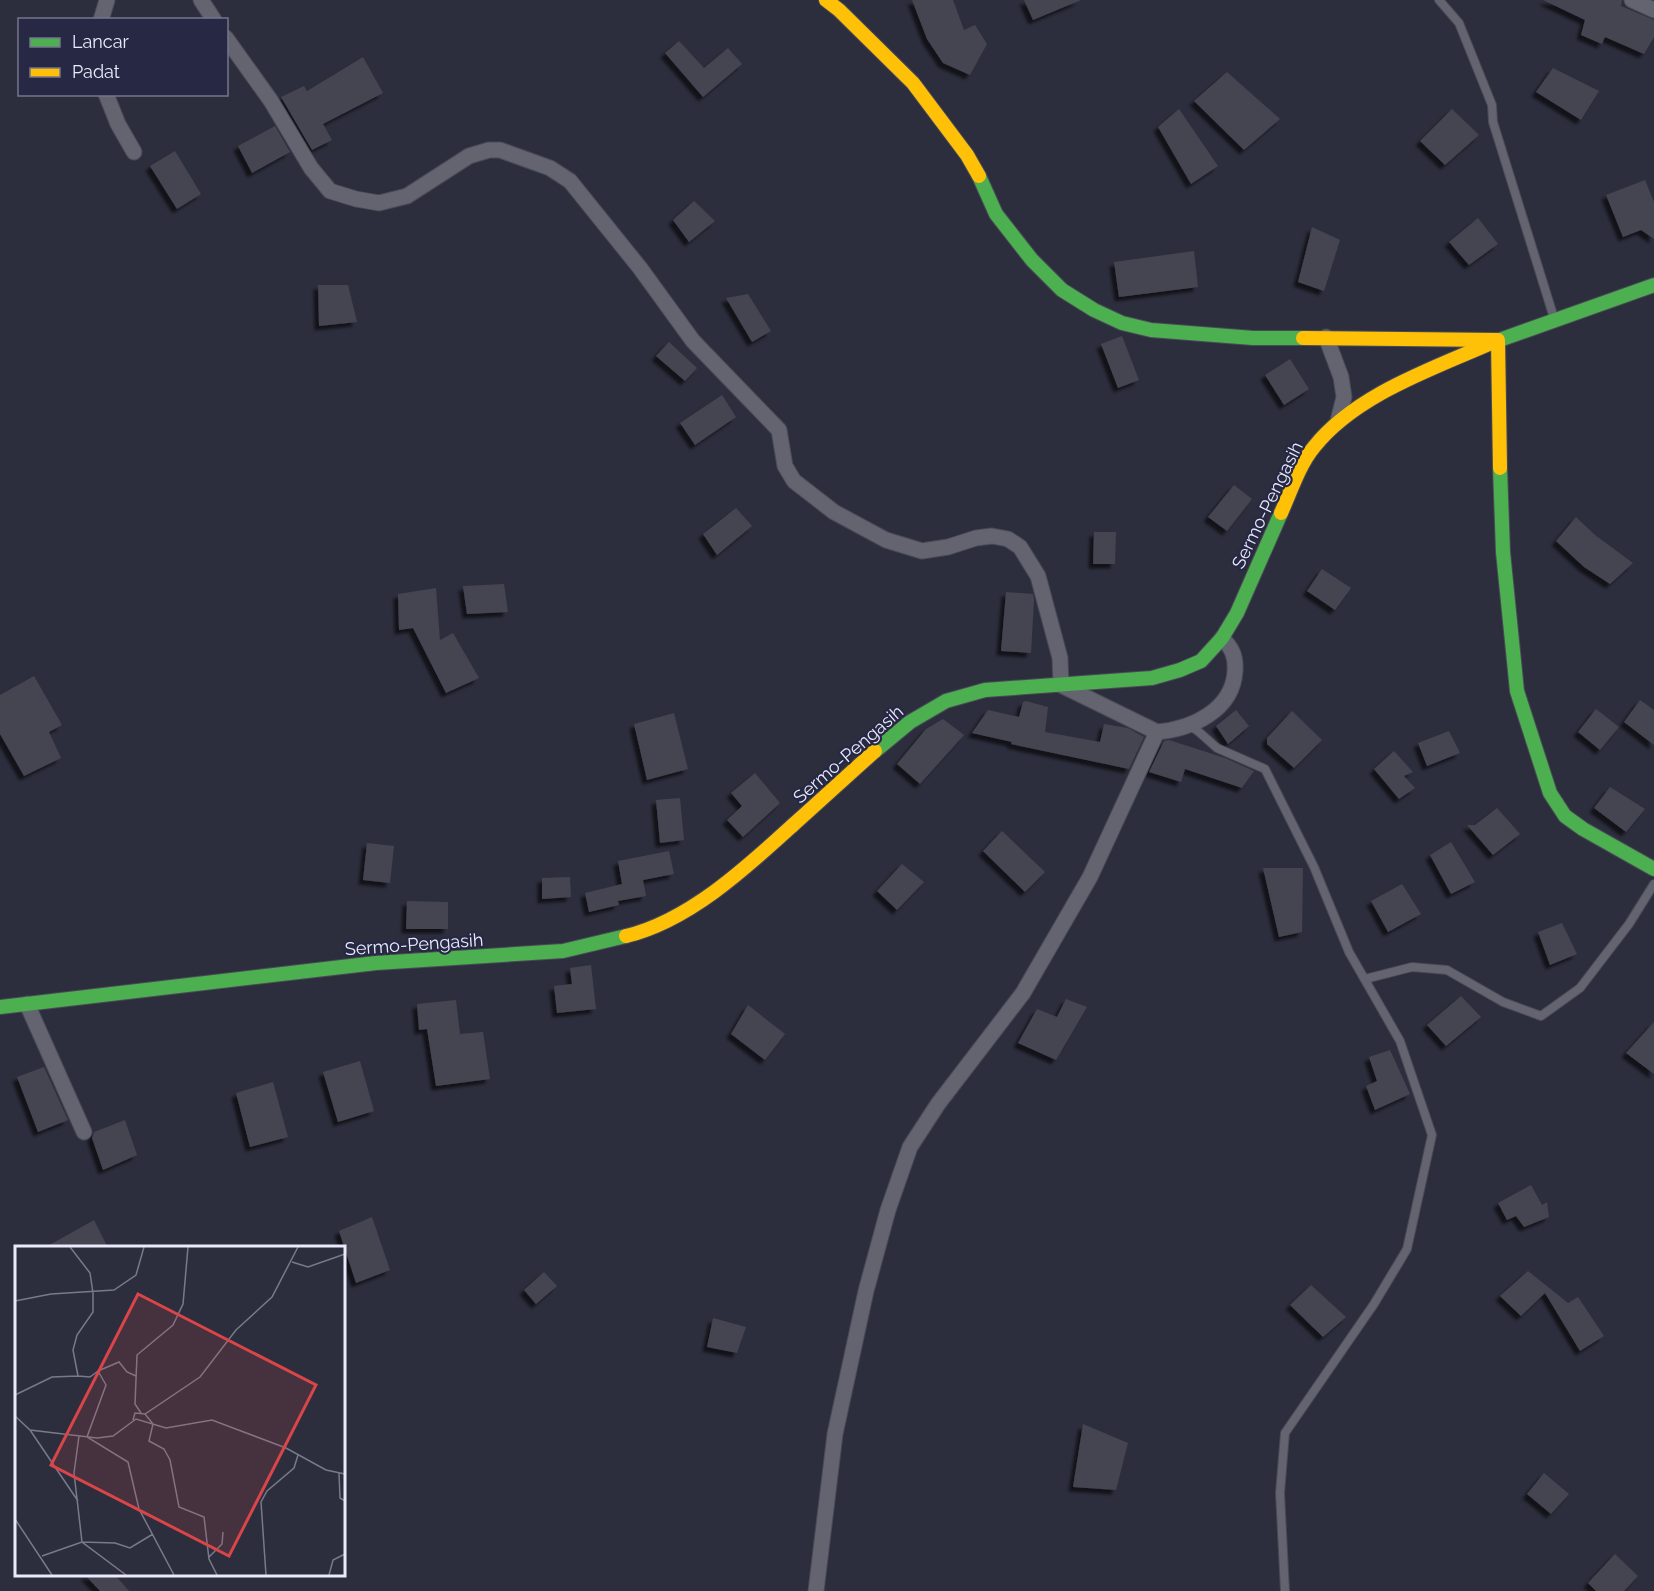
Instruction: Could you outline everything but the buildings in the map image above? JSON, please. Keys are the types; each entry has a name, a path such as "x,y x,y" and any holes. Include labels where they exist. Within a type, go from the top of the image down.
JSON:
{"main road":[{"path":"826,0 914,83 967,155 986,188 996,214 1032,260 1062,290 1094,310 1122,323 1151,330 1253,338 1326,336 1498,340 1498,444 1503,552 1517,691 1550,793 1565,816 1583,830 1654,869"},
{"name":"Sermo-Pengasih","path":"0,1007 376,963 563,951 639,933 685,911 747,867 910,722 946,701 986,690 1152,678 1201,661 1222,638 1237,613 1296,479 1313,448 1338,421 1365,403 1418,376 1498,340 1654,285"}],"street":[{"path":"102,18 107,0"},
{"path":"201,0 213,18"},
{"path":"1632,0 1654,10"},
{"path":"228,41 271,101 311,168 330,191 379,203 407,196 469,156 489,150 500,150 550,168 570,181 640,268 693,341 779,430 785,466 794,481 834,512 886,540 922,550 948,548 976,538 992,536 1008,539 1020,547 1038,576 1060,658 1061,685 1158,732 1173,730 1189,725 1212,713 1227,698 1235,680 1236,661 1232,648 1222,638"},
{"path":"107,96 118,124 134,152"},
{"path":"1326,336 1341,377 1344,397 1338,421"},
{"path":"816,1591 835,1434 866,1292 888,1210 910,1147 938,1104 1023,993 1090,877 1158,732"},
{"path":"27,1004 84,1132"}],"lane":[{"path":"1439,0 1459,23 1492,105 1493,123 1555,320"},
{"path":"1189,725 1217,748 1265,769 1314,867 1349,952 1400,1041 1431,1135 1407,1249 1374,1304 1285,1432 1280,1493 1285,1591"},
{"path":"1365,979 1412,967 1447,970 1503,1002 1541,1016 1580,988 1629,924 1654,884"}],"traffic: fast":[{"path":"979,176 996,214 1032,260 1062,290 1094,310 1122,323 1151,330 1253,338 1303,338"},
{"path":"1491,343 1654,285"},
{"path":"1500,468 1503,552 1517,691 1550,793 1565,816 1583,829 1654,869"},
{"path":"875,751 910,722 946,701 985,690 1152,678 1201,661 1222,638 1237,613 1281,513"},
{"path":"0,1007 376,963 563,951 626,936"}],"traffic: slow":[{"path":"826,0 913,83 967,155 979,176"},
{"path":"1303,338 1498,340 1500,468"},
{"path":"1281,513 1309,454 1331,429 1351,412 1396,385 1491,343"},
{"path":"626,936 649,929 672,918 716,891 737,875 875,751"}]}
